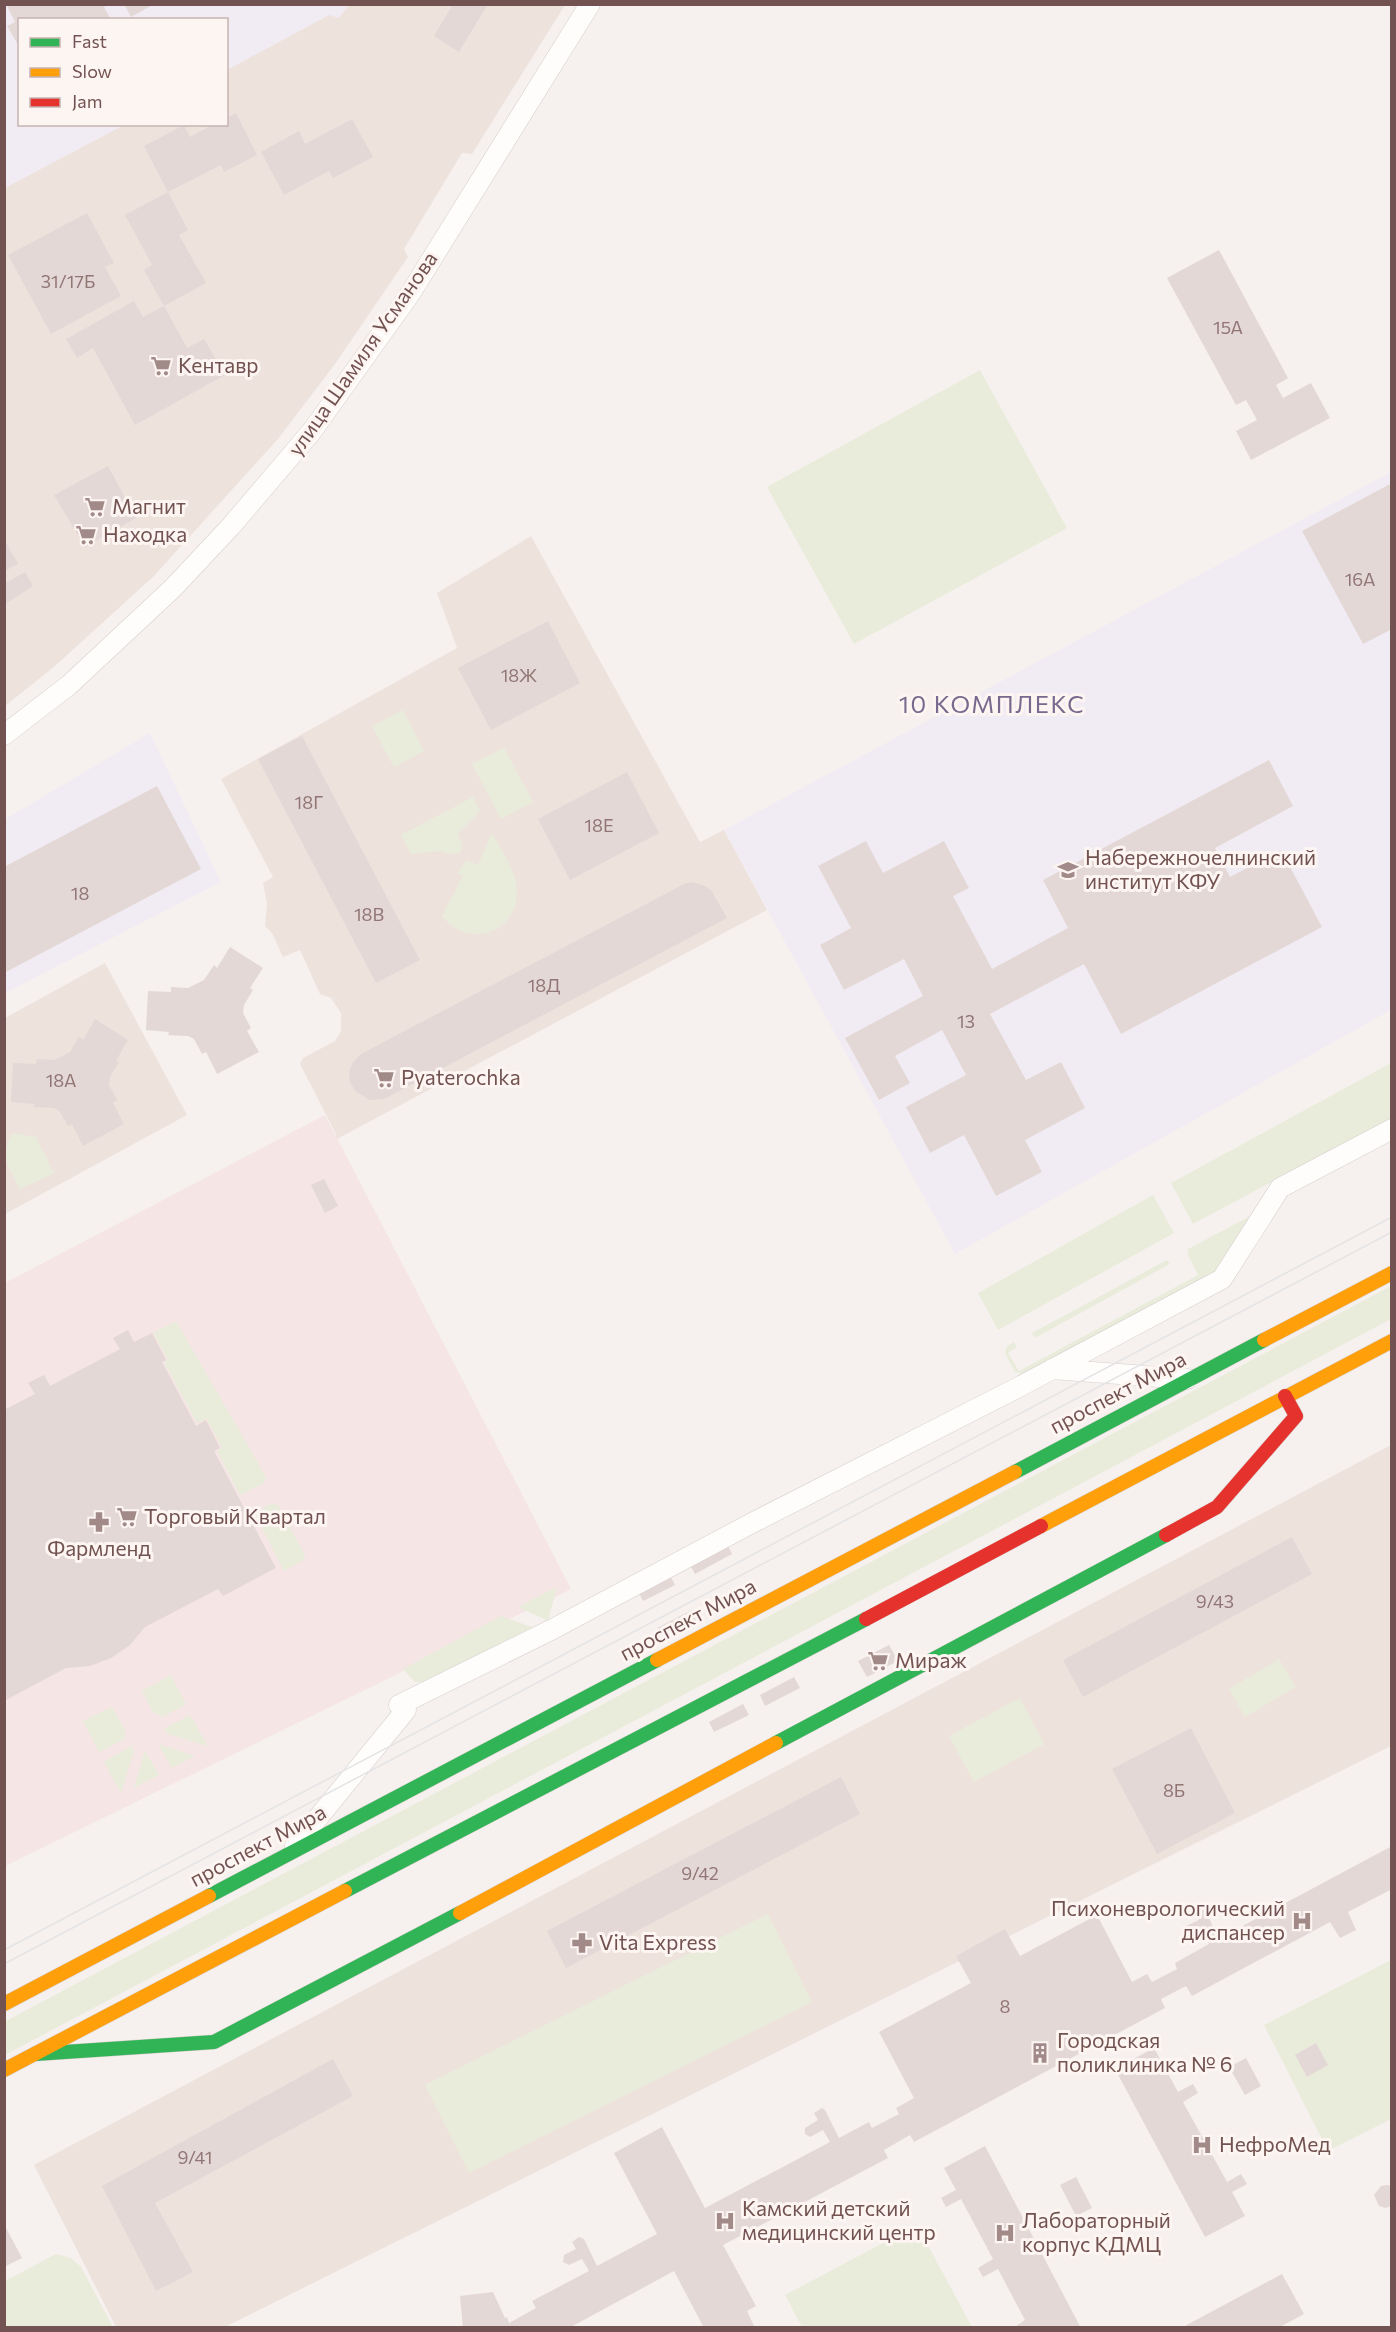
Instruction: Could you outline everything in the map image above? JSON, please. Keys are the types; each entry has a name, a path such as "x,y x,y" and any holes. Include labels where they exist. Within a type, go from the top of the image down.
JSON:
{"main road":[{"name":"проспект Мира","path":"4,2004 1392,1272"},
{"path":"4,2070 827,1640 1392,1341"},
{"path":"34,2054 214,2042 342,1976 1217,1507 1296,1416 1285,1396"}],"street":[{"name":"улица Шамиля Усманова","path":"4,735 69,685 173,588 232,525 312,431 410,294 590,4"},
{"path":"287,1855 406,1710 399,1706 551,1630 1222,1279 1280,1188 1392,1128"},
{"path":"1053,1369 1189,1379"}],"shaded area":[{"path":"5,5 565,5 472,154 462,153 404,249 408,257 335,364 278,439 154,576 55,666 5,706"},
{"path":"5,5 349,5 339,18 329,15 228,69 228,18 18,18 18,126 122,126 5,188"},
{"name":"Набережночелнинский институт КФУ","path":"1391,472 1391,1010 955,1254 724,830"},
{"path":"531,536 700,842 724,830 767,910 335,1140 336,1134 300,1064 303,1058 335,1041 341,1031 341,1013 331,998 320,994 300,950 283,957 272,933 265,926 267,904 263,883 273,877 221,779 457,648 437,593"},
{"path":"150,733 221,882 5,993 4,820"},
{"path":"105,963 187,1115 5,1214 5,1018"},
{"path":"325,1115 571,1589 5,1866 5,1283"},
{"path":"1391,1445 1391,1746 225,2327 116,2327 34,2165"}],"green space":[{"path":"980,370 1067,528 854,644 767,487"},
{"path":"403,710 424,751 394,767 372,726"},
{"path":"504,748 533,802 501,819 472,764"},
{"path":"473,797 480,811 458,833 462,846 460,853 449,854 440,851 411,854 401,835"},
{"path":"492,833 514,877 517,892 515,906 509,918 500,927 476,934 464,932 452,926 442,916 463,876 458,873 466,860 478,865"},
{"path":"1391,1063 1391,1118 1193,1224 1171,1183"},
{"path":"12,1133 36,1137 54,1173 20,1189 6,1156"},
{"path":"1153,1195 1174,1233 998,1330 978,1293"},
{"path":"1254,1214 1224,1262 1212,1276 1027,1375 1015,1372 1005,1353 1007,1346 1014,1342 1017,1347 1008,1353 1019,1371 1198,1275 1188,1255 1188,1249"},
{"path":"1167,1260 1170,1264 1035,1338 1032,1333"},
{"path":"1391,1286 1391,1319 5,2055 4,2022"},
{"path":"176,1321 266,1477 264,1483 240,1495 217,1451 222,1448 207,1419 197,1423 164,1362 168,1360 153,1333"},
{"path":"272,1503 278,1505 305,1555 304,1560 284,1571 254,1513"},
{"path":"557,1587 548,1621 518,1607"},
{"path":"501,1616 532,1627 430,1682 415,1682 403,1669"},
{"path":"1279,1659 1296,1687 1245,1717 1229,1689"},
{"path":"171,1675 186,1704 163,1717 153,1712 142,1691"},
{"path":"1020,1698 1044,1744 974,1782 949,1736"},
{"path":"112,1707 125,1730 125,1739 99,1752 83,1721"},
{"path":"190,1715 208,1746 167,1734 164,1729"},
{"path":"158,1744 195,1756 172,1768"},
{"path":"131,1746 134,1751 121,1793 104,1762"},
{"path":"145,1751 159,1775 134,1788"},
{"path":"768,1914 812,2002 469,2173 425,2085"},
{"path":"1391,1960 1391,2119 1328,2151 1264,2025"},
{"path":"917,2225 972,2327 802,2327 785,2295"},
{"path":"56,2254 71,2258 81,2267 113,2327 5,2327 5,2281"}],"building":[{"path":"6,4 107,4 104,7 110,18 18,18 18,45 7,26 15,22"},
{"path":"124,4 154,4 131,17"},
{"path":"453,4 488,4 459,52 434,36"},
{"path":"236,113 257,155 224,172 221,165 168,192 144,146 182,126 184,126 190,137 210,126 228,126 228,117"},
{"path":"352,119 373,157 333,178 329,171 284,195 261,152 299,131 305,144"},
{"path":"168,192 188,230 179,235 206,283 164,306 144,270 152,265 125,215"},
{"path":"87,213 114,263 105,267 121,296 51,334 8,255"},
{"path":"1219,250 1288,378 1276,385 1283,398 1311,383 1330,418 1251,460 1236,431 1257,420 1246,400 1236,405 1167,278"},
{"name":"Кентавр","path":"134,301 143,317 164,306 187,348 204,339 225,375 135,425 93,348 77,358 66,339"},
{"name":"Магнит","path":"108,466 136,518 85,547 54,495"},
{"path":"1392,483 1392,629 1363,644 1302,531"},
{"path":"4,539 18,564 4,571"},
{"path":"25,572 33,586 4,605 4,584"},
{"path":"548,621 580,683 491,730 458,668"},
{"path":"302,736 420,960 376,983 258,759"},
{"path":"1269,760 1293,806 1215,848 1230,877 1281,850 1322,927 1121,1034 1084,964 990,1014 1026,1080 1061,1062 1085,1108 1025,1140 1042,1172 996,1196 964,1135 930,1153 906,1107 966,1075 942,1030 895,1056 910,1083 879,1100 845,1038 923,996 904,959 844,990 820,945 851,928 818,866 866,841 883,873 944,841 969,888 953,896 992,969 1068,928 1043,880"},
{"path":"627,772 659,833 570,880 538,819"},
{"path":"157,786 201,869 4,973 4,867"},
{"path":"692,882 711,890 727,918 384,1099 370,1100 355,1091 350,1082 349,1072 353,1062 361,1054 684,884"},
{"path":"230,947 263,968 250,988 253,990 244,1005 243,1013 251,1028 247,1031 259,1052 217,1074 206,1052 202,1054 194,1039 188,1036 168,1035 169,1032 146,1030 148,991 171,992 171,987 188,988 204,980 214,965 217,968"},
{"path":"95,1019 128,1040 116,1061 119,1062 110,1077 109,1085 117,1100 113,1103 124,1124 83,1146 72,1124 68,1126 60,1112 54,1108 11,1102 13,1063 36,1064 37,1059 54,1060 70,1052 79,1037 83,1040"},
{"path":"324,1179 338,1206 325,1213 311,1185"},
{"name":"Торговый Квартал","path":"128,1330 134,1342 152,1333 166,1360 162,1362 196,1426 206,1420 220,1448 214,1451 276,1568 223,1596 218,1589 145,1627 130,1645 111,1658 90,1666 66,1668 4,1701 4,1410 35,1394 28,1383 44,1375 50,1386 120,1349 113,1338"},
{"path":"1292,1537 1312,1574 1083,1697 1063,1660"},
{"path":"727,1544 732,1554 695,1574 689,1563"},
{"path":"670,1575 675,1585 643,1601 638,1591"},
{"path":"692,1610 697,1620 663,1638 657,1628"},
{"name":"Мираж","path":"889,1645 898,1661 867,1677 858,1661"},
{"path":"794,1677 800,1688 765,1706 760,1695"},
{"path":"743,1704 749,1715 714,1732 709,1722"},
{"path":"1191,1728 1235,1813 1157,1854 1112,1769"},
{"path":"841,1777 860,1814 566,1968 547,1931"},
{"path":"1392,1846 1392,1889 1348,1912 1356,1930 1340,1938 1330,1922 1192,1996 1186,1986 1161,1999 1165,2008 914,2142 910,2135 884,2150 888,2158 723,2245 756,2306 747,2311 755,2328 704,2328 674,2271 569,2328 463,2328 460,2296 493,2292 509,2323 536,2308 532,2301 589,2271 582,2259 569,2265 563,2262 564,2255 576,2249 572,2242 579,2237 584,2239 597,2266 657,2234 614,2153 662,2127 705,2208 830,2142 823,2130 810,2137 805,2134 805,2128 818,2120 814,2113 822,2108 839,2138 869,2122 872,2128 899,2114 896,2108 914,2098 879,2032 971,1983 956,1956 1005,1929 1020,1956 1097,1915 1132,1982 1147,1974 1152,1982 1177,1969 1175,1963 1209,1944 1203,1931 1190,1938 1183,1935 1184,1927 1199,1920 1194,1911 1201,1908 1206,1911 1218,1939"},
{"path":"1316,2043 1328,2065 1307,2077 1295,2055"},
{"path":"1154,2048 1178,2092 1193,2084 1198,2093 1183,2102 1227,2182 1241,2174 1247,2184 1232,2192 1245,2216 1205,2237 1115,2069"},
{"path":"1246,2058 1261,2086 1245,2095 1229,2067"},
{"path":"333,2059 353,2096 155,2203 193,2272 156,2291 102,2186"},
{"name":"Лабораторный корпус КДМЦ","path":"985,2146 1081,2328 1013,2328 1025,2320 998,2269 983,2277 978,2268 993,2259 961,2199 946,2207 941,2198 956,2190 944,2168"},
{"path":"1076,2177 1092,2208 1076,2216 1060,2185"},
{"path":"1381,2186 1392,2186 1392,2206 1385,2208 1379,2206 1374,2195"},
{"path":"4,2224 22,2258 4,2267"},
{"path":"1282,2274 1304,2314 1278,2328 1181,2328"}],"tram line":[{"path":"4,1950 1392,1217"},
{"path":"4,1964 1392,1232"}],"traffic: fast":[{"path":"1015,1472 1264,1340"},
{"path":"776,1743 1166,1535"},
{"path":"345,1891 866,1619"},
{"path":"209,1896 657,1660"},
{"path":"35,2054 214,2042 460,1913"}],"traffic: slow":[{"path":"1264,1340 1392,1273"},
{"path":"1041,1526 1392,1341"},
{"path":"657,1660 1015,1472"},
{"path":"460,1913 776,1743"},
{"path":"4,2070 345,1891"},
{"path":"4,2004 209,1896"}],"traffic: jam":[{"path":"1166,1535 1217,1507 1296,1416 1285,1396"},
{"path":"866,1619 1041,1526"}],"place":[{"name":"Кентавр","path":"161,366"},
{"name":"Магнит","path":"95,507"},
{"name":"Находка","path":"86,535"},
{"name":"Набережночелнинский институт КФУ","path":"1068,870"},
{"name":"Pyaterochka","path":"384,1078"},
{"name":"Торговый Квартал","path":"127,1517"},
{"name":"Фармленд","path":"99,1522"},
{"name":"Мираж","path":"878,1661"},
{"name":"Психоневрологический диспансер","path":"1302,1921"},
{"name":"Vita Express","path":"582,1943"},
{"name":"Городская поликлиника № 6","path":"1040,2053"},
{"name":"НефроМед","path":"1202,2145"},
{"name":"Камский детский медицинский центр","path":"725,2221"},
{"name":"Лабораторный корпус КДМЦ","path":"1005,2233"}],"district":[{"name":"10 КОМПЛЕКС","path":"992,705"}]}
